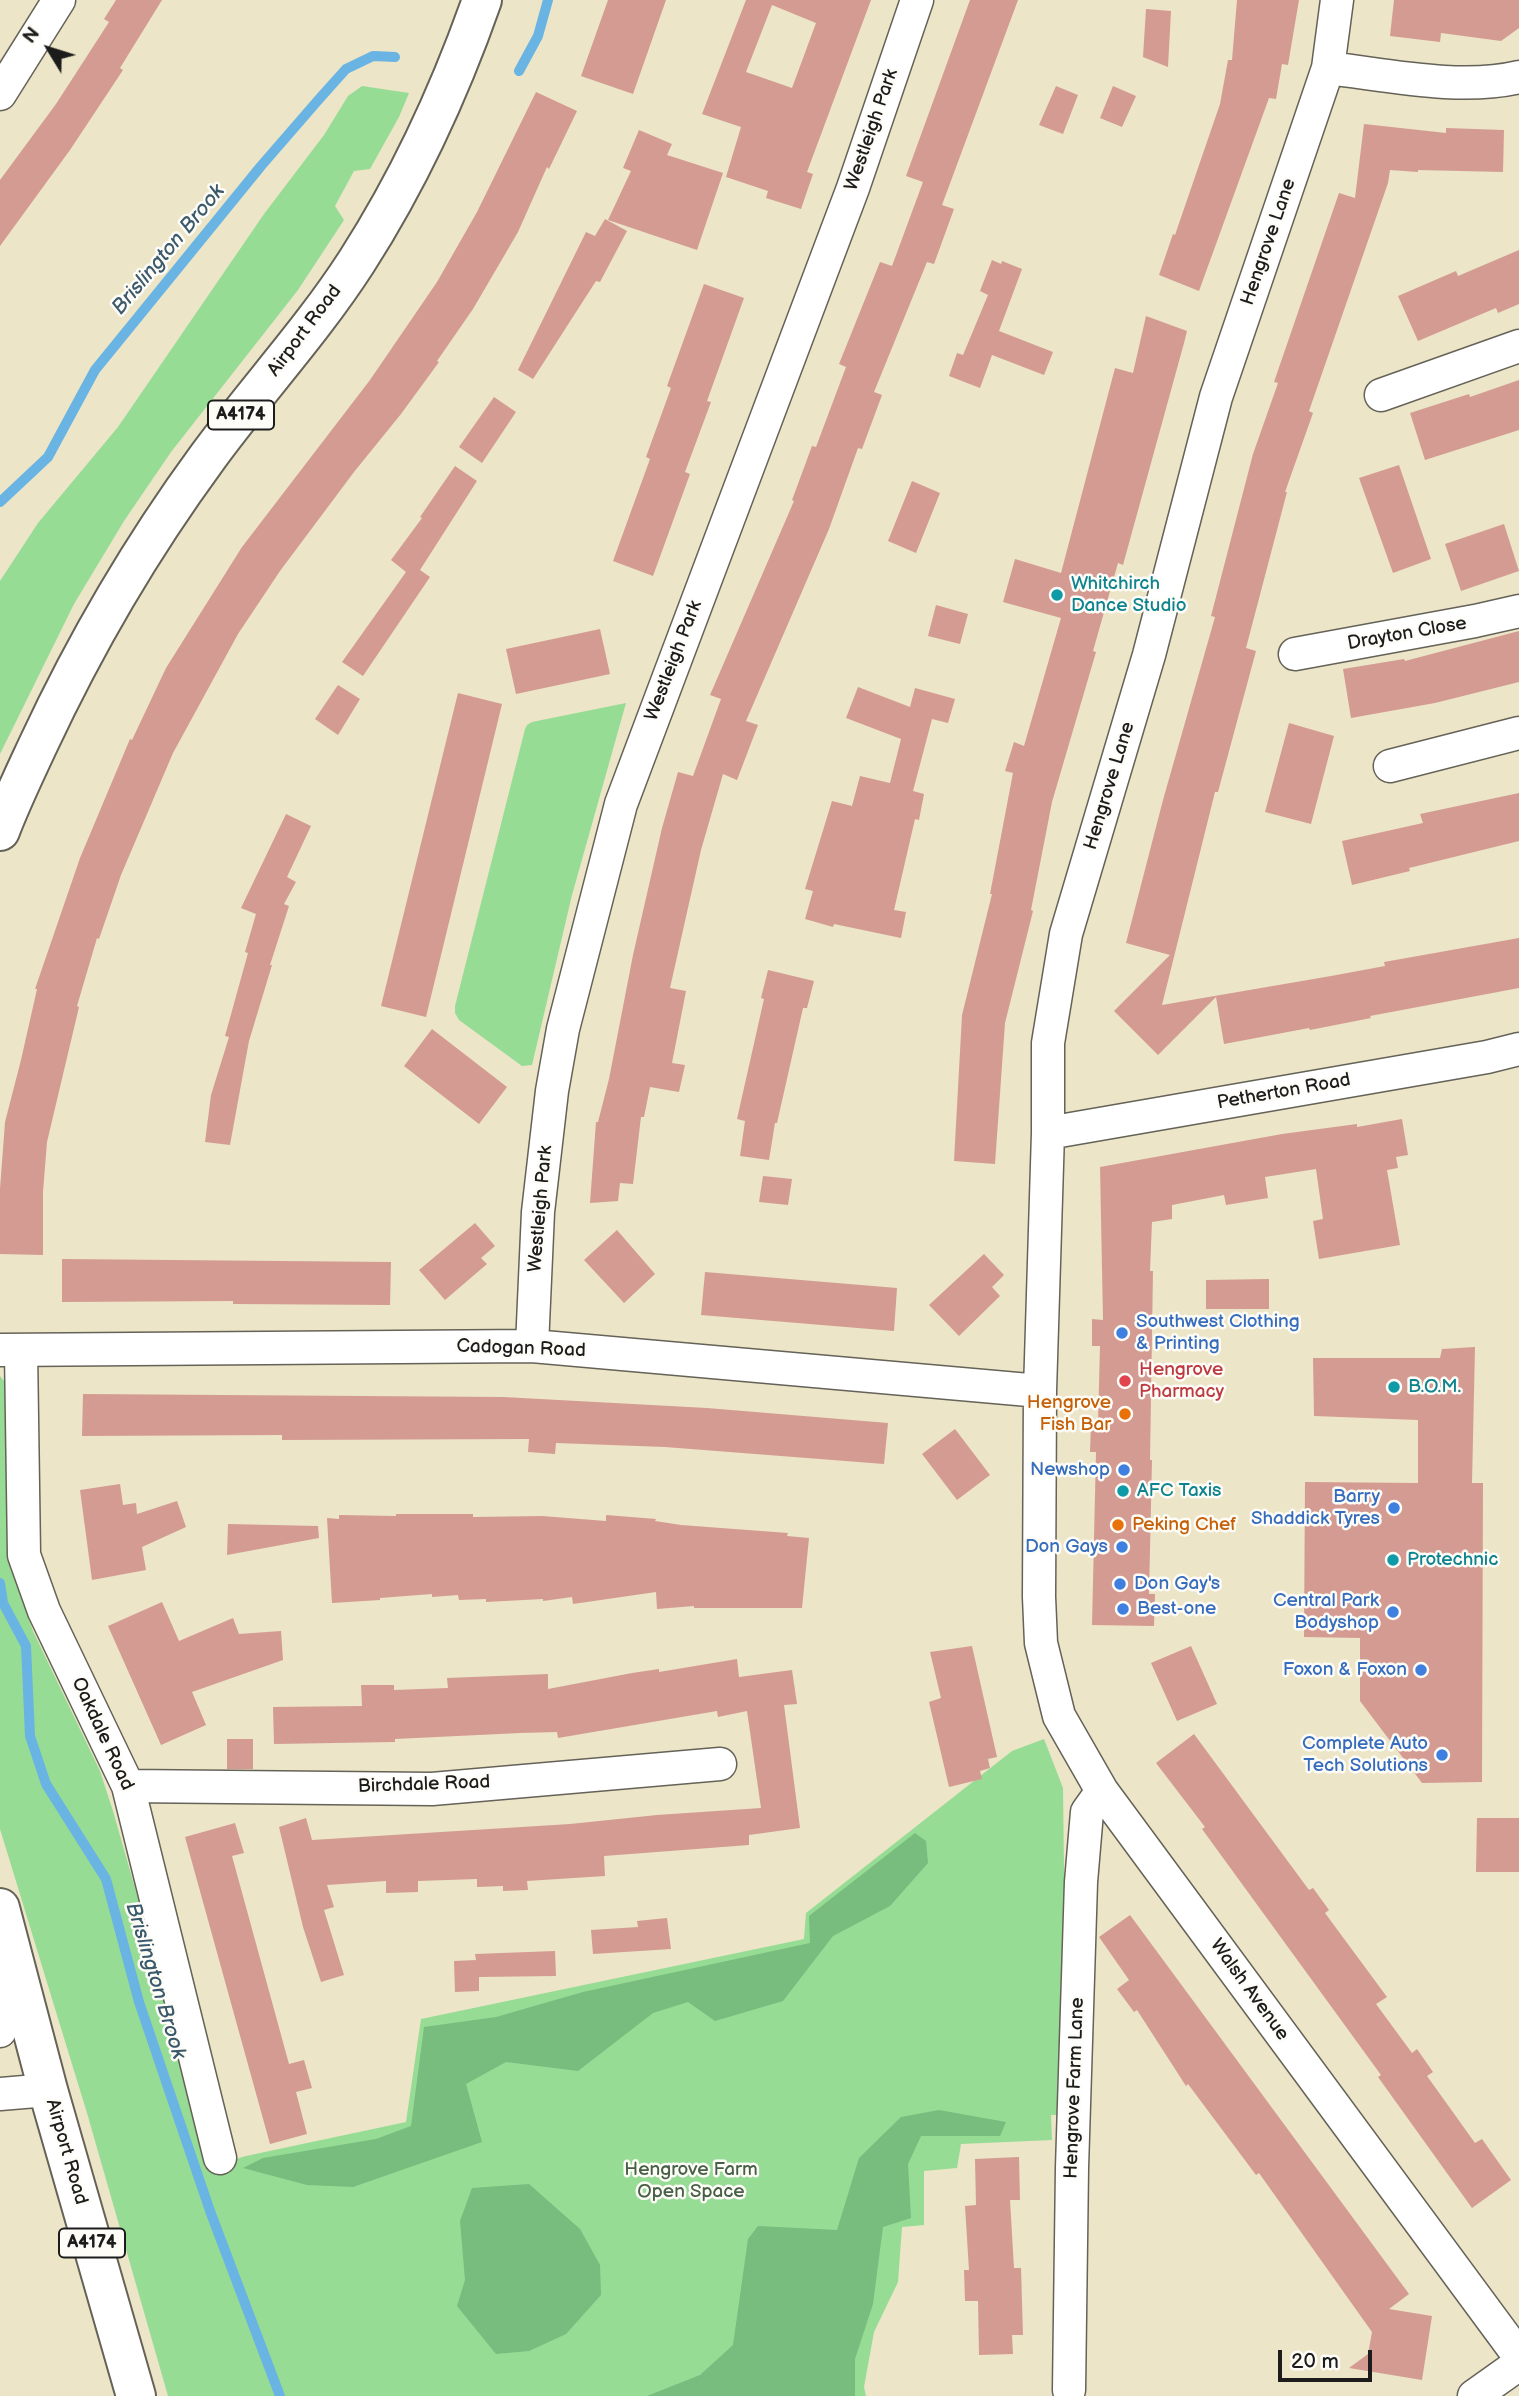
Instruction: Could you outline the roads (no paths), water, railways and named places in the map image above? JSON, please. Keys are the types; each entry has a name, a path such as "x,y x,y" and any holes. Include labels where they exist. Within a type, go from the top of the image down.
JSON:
{"highway":[{"name":"Airport Road","path":"0,831 66,685 127,577 206,458 287,356 356,262 397,194 458,66 482,0"},
{"name":"Airport Road","path":"0,1908 48,2090 136,2396"}],"street":[{"path":"0,94 59,0"},
{"name":"Westleigh Park","path":"532,1346 538,1212 552,1091 563,1029 621,804 853,187 917,0"},
{"name":"Hengrove Lane","path":"1039,1597 1040,1391 1048,1043 1066,934 1149,655 1216,397 1328,68 1337,0"},
{"path":"1328,68 1471,84 1519,77"},
{"path":"1381,395 1519,346"},
{"name":"Drayton Close","path":"1295,654 1519,611"},
{"path":"1390,766 1519,733"},
{"name":"Petherton Road","path":"1048,1133 1519,1049"},
{"name":"Cadogan Road","path":"11,1350 532,1346 1040,1391"},
{"name":"Oakdale Road","path":"11,1350 24,1555 44,1611 128,1786 220,2158"},
{"name":"Walsh Avenue","path":"1039,1597 1041,1643 1059,1716 1102,1791 1519,2356"},
{"name":"Birchdale Road","path":"128,1786 432,1788 720,1764"},
{"name":"Hengrove Farm Lane","path":"1069,2390 1072,2168 1081,1882 1087,1812 1102,1791"},
{"path":"0,2031 15,1969"},
{"path":"0,2094 48,2090"},
{"path":"1474,2396 1519,2364"}],"waterway":[{"name":"Brislington Brook","path":"519,71 538,36 548,0"},
{"name":"Brislington Brook","path":"0,502 48,457 95,370 261,166 320,98 346,69 373,56 395,57"},
{"name":"Brislington Brook","path":"0,1583 3,1603 26,1646 30,1736 46,1784 106,1879 139,2002 210,2211 280,2396"}],"place":[{"name":"Whitchirch Dance Studio","path":"1057,595"},
{"name":"Southwest Clothing & Printing","path":"1122,1333"},
{"name":"Hengrove Pharmacy","path":"1125,1381"},
{"name":"B.O.M.","path":"1394,1387"},
{"name":"Hengrove Fish Bar","path":"1125,1414"},
{"name":"Newshop","path":"1124,1470"},
{"name":"AFC Taxis","path":"1123,1491"},
{"name":"Barry Shaddick Tyres","path":"1394,1508"},
{"name":"Peking Chef","path":"1118,1525"},
{"name":"Don Gays","path":"1122,1547"},
{"name":"Protechnic","path":"1393,1560"},
{"name":"Don Gay's","path":"1120,1584"},
{"name":"Best-one","path":"1123,1609"},
{"name":"Central Park Bodyshop","path":"1393,1612"},
{"name":"Foxon & Foxon","path":"1421,1670"},
{"name":"Complete Auto Tech Solutions","path":"1442,1755"}],"park label":[{"name":"Hengrove Farm Open Space","path":"691,2181"}]}
